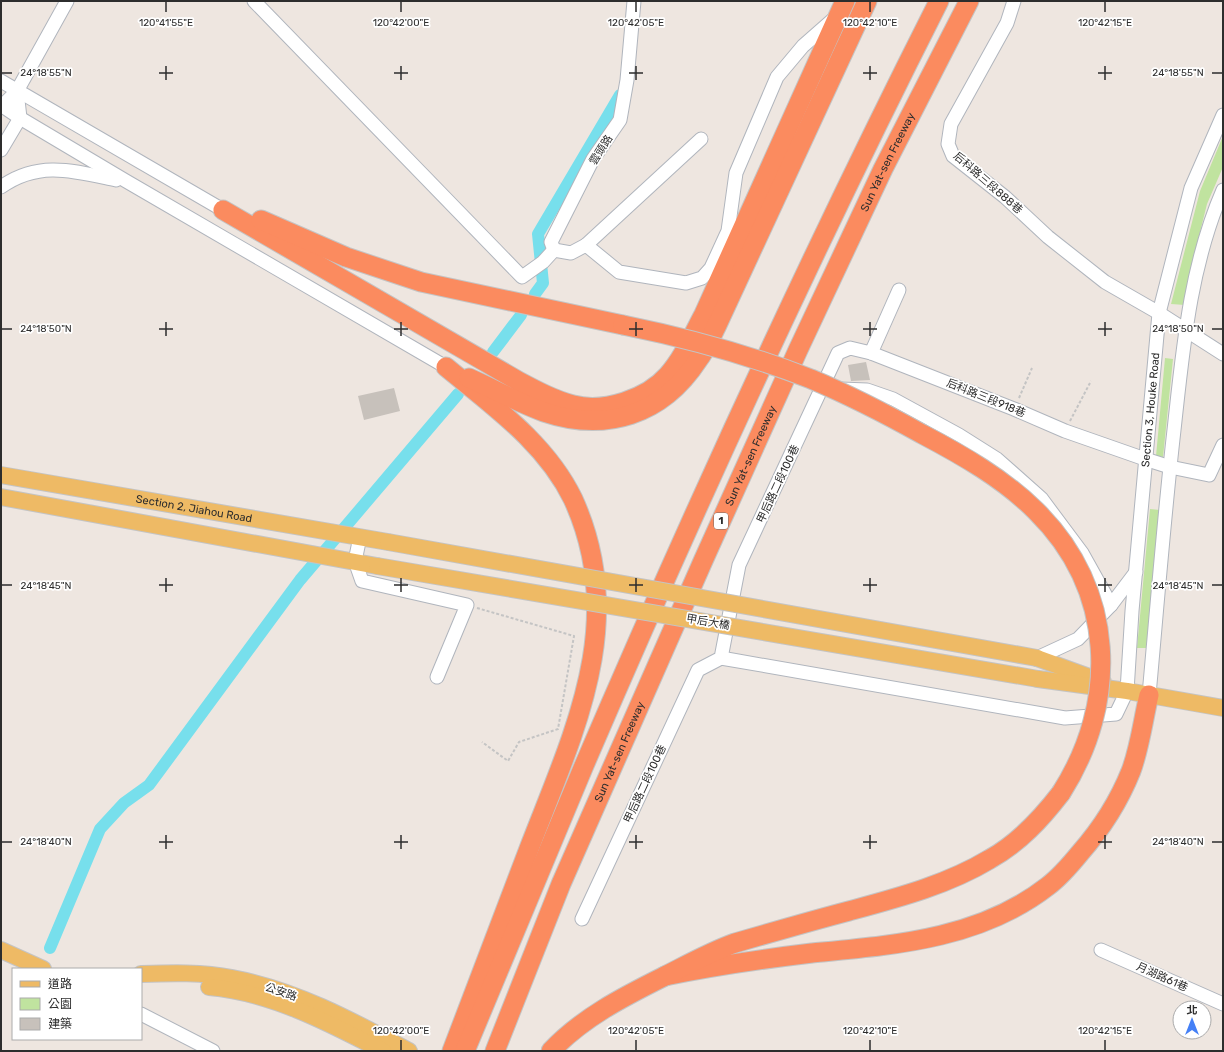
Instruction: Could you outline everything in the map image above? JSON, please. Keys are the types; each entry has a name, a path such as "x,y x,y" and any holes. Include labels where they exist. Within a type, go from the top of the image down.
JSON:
{"highway":[{"path":"446,368 544,412 580,420 599,422 618,420 664,398 688,374 699,360 717,325 868,1"},
{"path":"466,1051 583,768 680,546 863,152 939,1"},
{"name":"Sun Yat-sen Freeway","path":"495,1051 561,884 702,560 798,350 880,176 969,1"},
{"path":"223,210 520,382 553,398 575,405 596,406 617,404 638,397 656,386 668,375 680,358 704,314 841,9"},
{"path":"223,210 264,221 346,257 421,282 704,343 776,366 839,391 906,425 970,461 1036,512 1062,542 1084,580 1096,616 1101,642 1100,687 1092,726 1079,761 1061,794 1030,829 991,859 950,880 907,895 735,943 713,951 603,1010 560,1041 551,1051"},
{"path":"446,368 515,424 538,448 555,469 572,499 588,541 595,572 598,610 592,661 575,729 452,1051"},
{"path":"665,976 710,966 758,959 873,948 916,941 951,933 1011,911 1050,885 1093,838 1107,818 1131,770 1149,695"}],"main road":[{"name":"Section 2, Jiahou Road","path":"1,475 388,542"},
{"name":"Section 2, Jiahou Road","path":"1,497 377,566"},
{"name":"甲后大橋","path":"388,542 1037,658"},
{"name":"甲后大橋","path":"377,566 1038,679 1127,691"},
{"path":"1037,658 1127,691 1223,708"},
{"path":"1,950 41,968"},
{"name":"公安路","path":"142,974 178,973 231,978 279,990 328,1010 409,1051"},
{"name":"公安路","path":"142,984 177,984 229,988 275,1001 383,1051"}],"street":[{"path":"66,1 17,91 1,106 126,181 446,368"},
{"path":"254,1 522,277 543,262 554,250 571,253 586,245 701,139"},
{"name":"雲頭路","path":"554,250 552,242 593,159 620,120 627,80 634,1"},
{"name":"后科路三段888巷","path":"1014,1 1007,23 951,124 948,144 953,156 1005,196 1048,237 1106,282 1159,313 1184,331 1223,354"},
{"path":"586,245 619,272 686,283 702,278 711,268 728,231 736,173 777,77 803,46 841,9"},
{"path":"1,81 223,210"},
{"path":"1,150 20,118 17,91"},
{"name":"Section 3, Houke Road","path":"1127,691 1145,459 1159,313 1191,188 1223,115"},
{"path":"1,187 28,173 50,169 71,171 126,181"},
{"path":"1149,695 1184,331 1197,268 1213,214 1223,190"},
{"path":"871,353 899,290"},
{"name":"后科路三段918巷","path":"823,388 838,353 850,348 871,353 1014,409 1065,431 1170,467 1209,474 1223,445"},
{"path":"823,388 867,390 880,394 960,435 997,459 1041,498 1082,553 1110,605"},
{"name":"甲后路二段100巷","path":"582,919 698,670 721,658 739,565 823,388"},
{"path":"360,538 355,561 362,581 467,605 437,677"},
{"path":"1037,658 1078,639 1110,605 1136,572"},
{"path":"721,658 1065,718 1116,714 1127,691"},
{"name":"月湖路61巷","path":"1101,950 1223,1004"},
{"path":"142,1015 212,1051"}],"path":[{"path":"1014,409 1032,368"},
{"path":"1065,431 1091,381"},
{"path":"467,605 574,636 558,729 519,742 508,761 482,742"}],"green space":[{"path":"1223,136 1223,167 1207,204 1195,252 1185,305 1171,304 1200,191"},
{"path":"1165,358 1173,359 1163,457 1156,456"},
{"path":"1150,509 1160,510 1147,648 1137,648"}],"building":[{"path":"866,362 870,380 851,381 848,365"},
{"path":"394,388 400,411 364,420 358,396"}],"waterway":[{"path":"535,294 543,283 538,234 620,95"},
{"path":"493,352 521,315"},
{"path":"50,948 100,829 124,803 149,785 300,580 458,394"}]}
